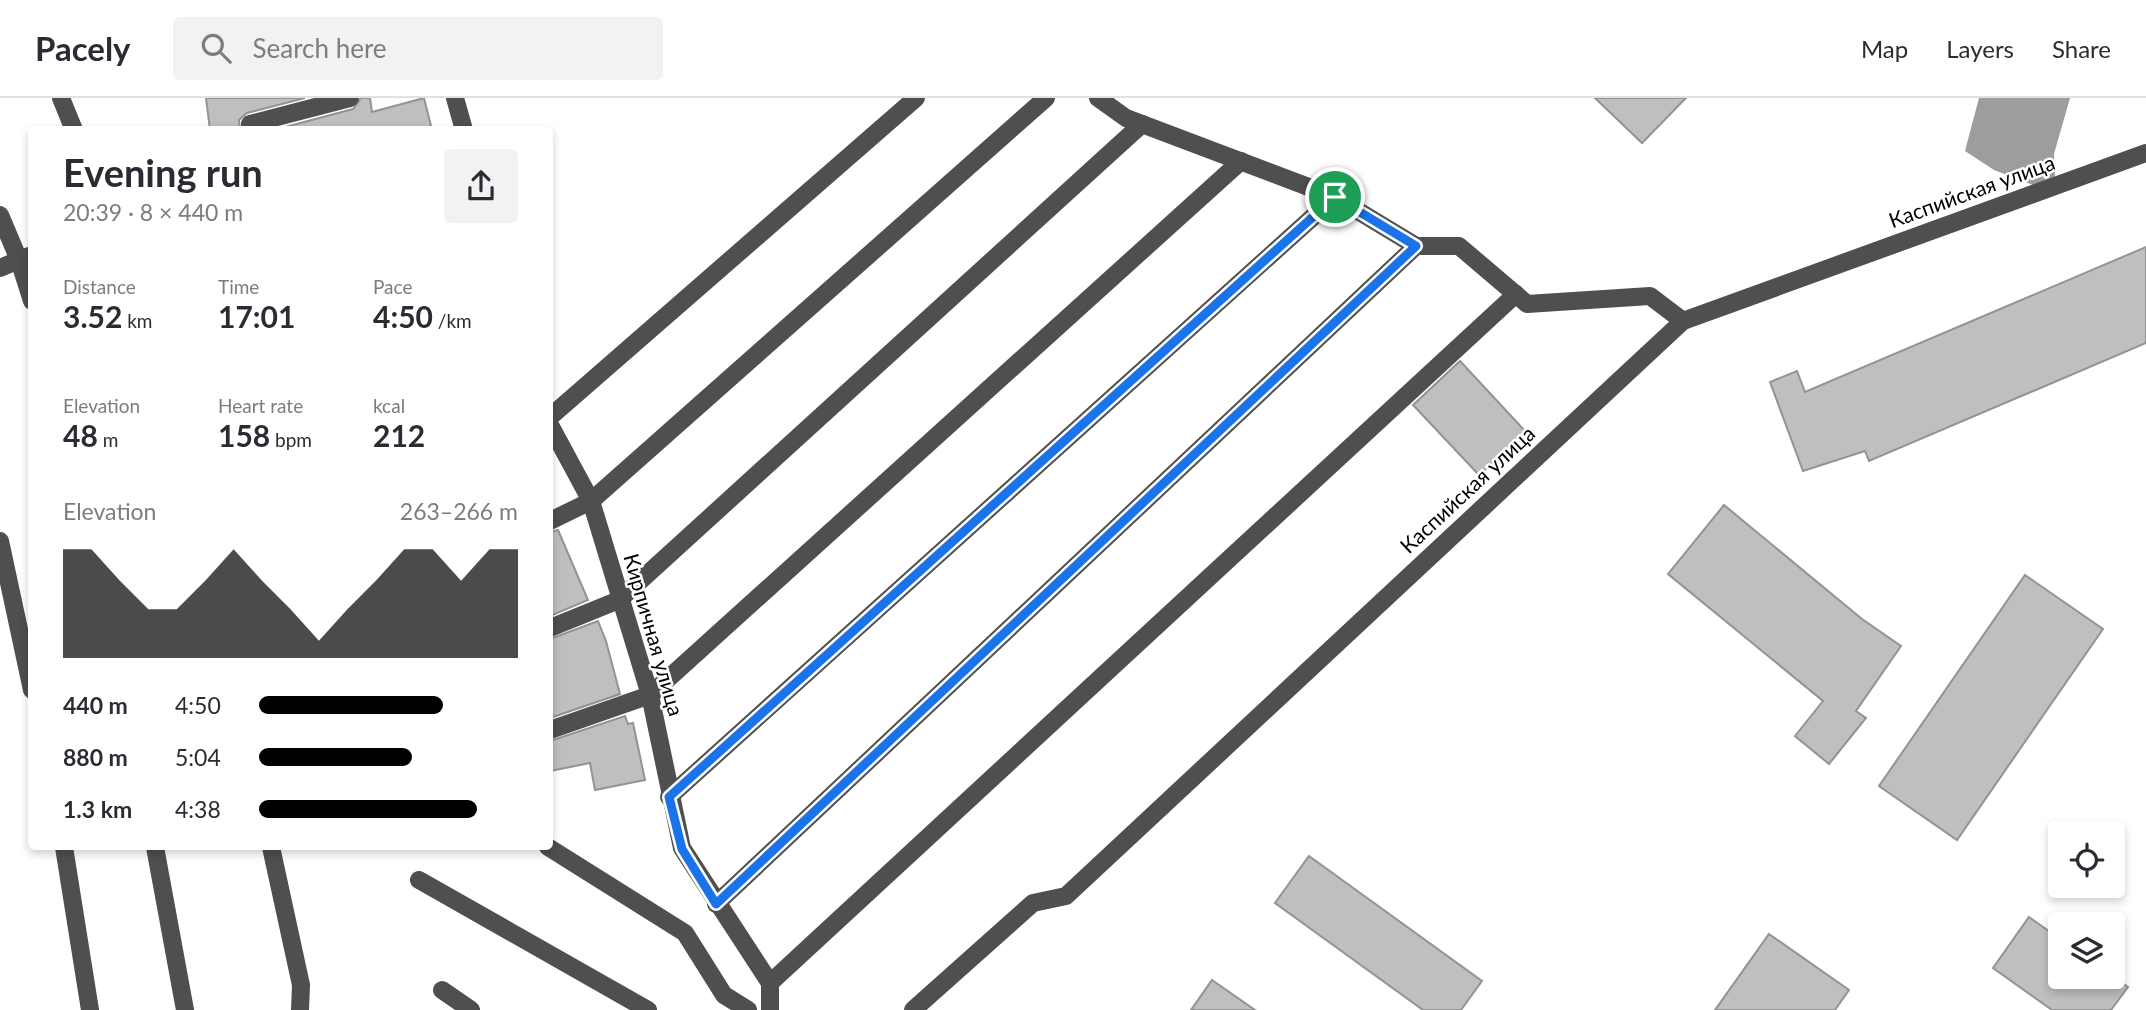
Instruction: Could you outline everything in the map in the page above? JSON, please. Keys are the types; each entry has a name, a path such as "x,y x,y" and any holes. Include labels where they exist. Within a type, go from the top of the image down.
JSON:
{"street":[{"path":"61,98 72,126"},
{"path":"250,124 350,98"},
{"path":"455,98 463,126"},
{"path":"553,414 916,98"},
{"path":"553,520 591,501 1046,98"},
{"path":"1098,98 1126,118 1335,197 1416,246 1459,246 1527,304 1650,296 1683,321"},
{"path":"553,627 619,600 1142,124"},
{"name":"Каспийская улица","path":"914,1010 1033,904 1066,895 1683,321 2146,153"},
{"path":"553,729 650,695 1241,161"},
{"path":"669,797 1335,197"},
{"path":"0,215 25,257 28,276"},
{"path":"716,904 1416,246"},
{"path":"0,268 25,257"},
{"path":"770,1010 770,983 1516,294"},
{"name":"Кирпичная улица","path":"553,431 591,501 650,695 669,797 682,849 770,983"},
{"path":"0,541 28,671"},
{"path":"64,850 90,1010"},
{"path":"156,850 185,1010"},
{"path":"272,850 301,985 300,1010"},
{"path":"553,850 685,933 724,995 748,1010"},
{"path":"419,880 649,1010"},
{"path":"442,990 471,1010"}],"shaded area":[{"path":"1979,98 2070,98 2054,154 2055,178 2033,185 1994,170 1965,151"}],"building":[{"path":"206,98 305,98 247,113 239,120 240,126 210,126"},
{"path":"361,98 370,98 372,112 424,98 431,126 289,126 353,109"},
{"path":"1595,98 1686,98 1642,143"},
{"path":"2146,247 2146,343 1869,461 1865,451 1803,471 1770,382 1797,371 1805,392"},
{"path":"1460,361 1526,432 1479,475 1413,405"},
{"path":"1724,505 1862,619 1901,646 1856,711 1866,718 1829,764 1795,736 1823,701 1668,574"},
{"path":"558,530 588,600 553,615 553,531"},
{"path":"2025,575 2103,629 1957,840 1879,786"},
{"path":"598,621 620,694 553,717 553,638"},
{"path":"625,716 628,724 633,723 645,780 595,790 590,763 553,770 553,740"},
{"path":"1309,856 1482,981 1461,1010 1423,1010 1275,903"},
{"path":"2029,917 2048,930 2048,989 2125,989 2125,985 2128,987 2111,1010 2052,1010 1993,968"},
{"path":"1769,934 1849,990 1835,1010 1715,1010"},
{"path":"1212,980 1255,1010 1191,1010"}],"route":[{"path":"1335,197 1416,246 716,904 682,849 669,797 1335,197"}]}
